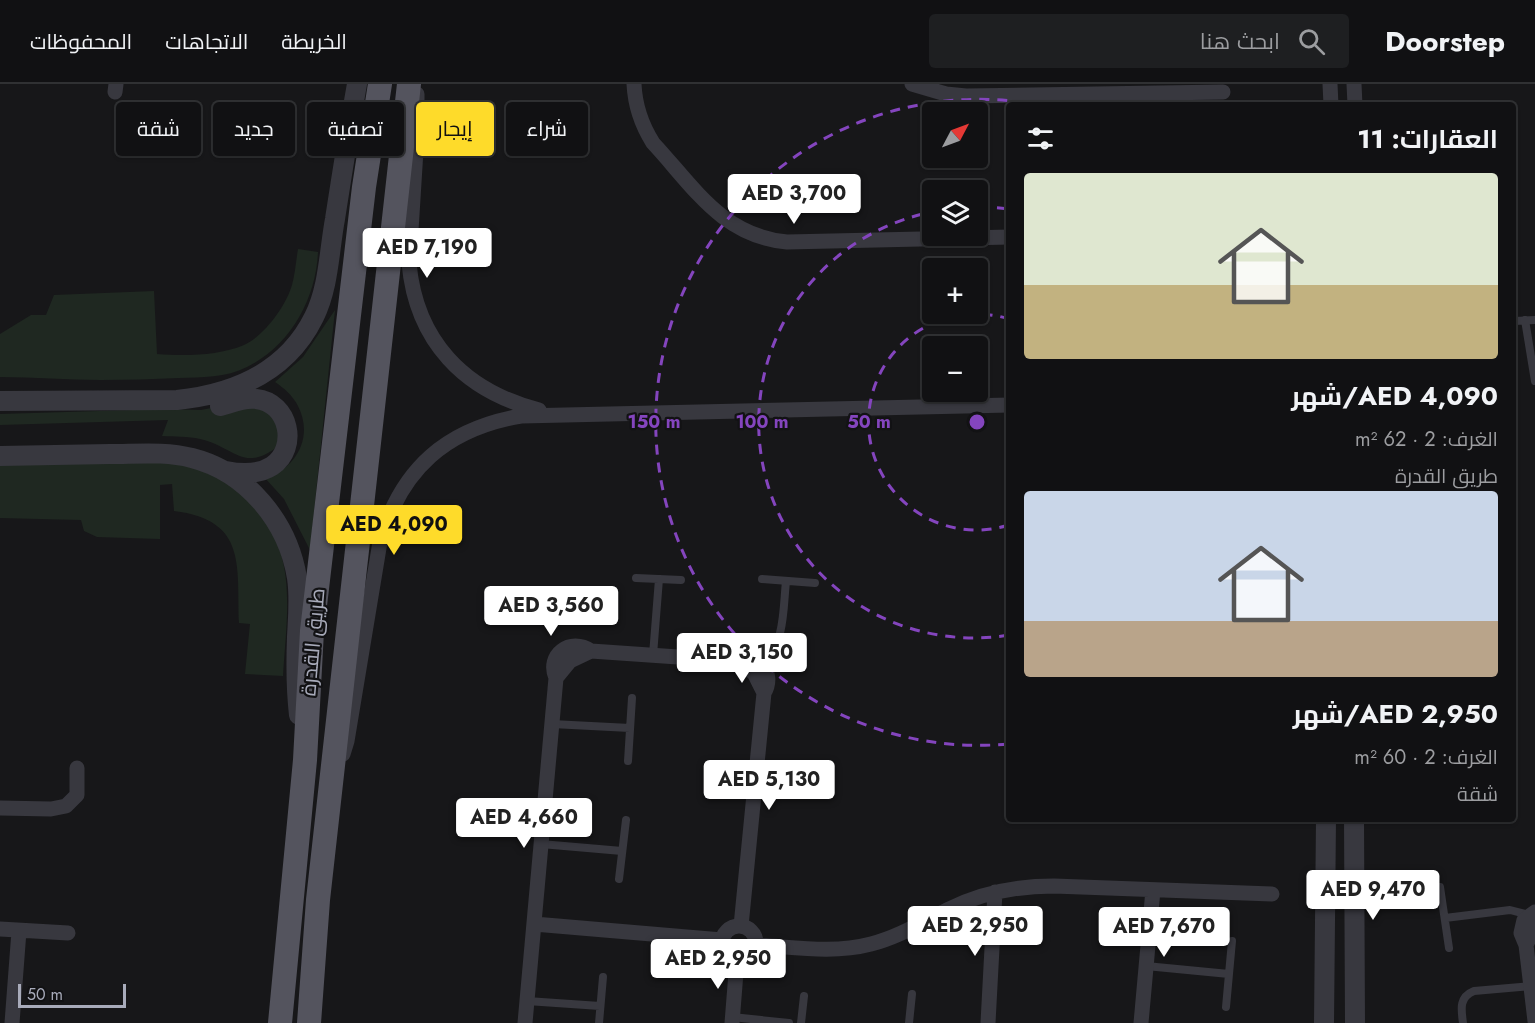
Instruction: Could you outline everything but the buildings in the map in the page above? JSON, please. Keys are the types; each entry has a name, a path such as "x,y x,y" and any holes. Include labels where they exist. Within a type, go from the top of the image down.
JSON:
{"main road":[{"name":"طريق القدرة","path":"280,1023 305,760 312,631 364,187 380,84"},
{"name":"طريق القدرة","path":"309,1023 318,900 409,84"}],"street":[{"path":"0,401 172,400 206,397 222,393 269,369 289,351 315,316 328,266 357,84"},
{"path":"416,84 417,134 409,263 414,295 422,318 443,354 480,386 519,405 562,417"},
{"path":"634,84 639,115 653,142 718,214 743,231 757,237 787,242 1006,237"},
{"path":"912,84 946,94 966,96 1223,94"},
{"path":"1330,84 1331,102"},
{"path":"1354,84 1355,102"},
{"path":"172,400 183,407 195,409 254,398 270,403 282,414 286,422 288,439 277,461 271,467 249,473 226,471"},
{"path":"333,769 340,760 348,741 380,542 391,511 407,481 438,449 457,436 477,427 521,416 562,417 1006,405"},
{"path":"0,456 173,454 209,463 226,471 263,502 280,530 293,560 298,592 297,686 305,760"},
{"path":"525,1023 556,678 553,666 554,660 562,650 573,645 591,651 736,661 747,657 763,664 769,675 764,693 741,926"},
{"path":"736,661 754,673 764,693"},
{"path":"0,808 51,809 66,806 77,795 77,768"},
{"path":"1324,1023 1326,822"},
{"path":"1354,822 1355,1023"},
{"path":"756,945 826,950 860,946 893,937 962,903 995,892 1046,886 1272,894"},
{"path":"1141,1023 1154,890"},
{"path":"988,1023 995,892"},
{"path":"1533,918 1521,926 1522,939 1526,945 1535,1021"},
{"path":"534,924 722,940"},
{"path":"741,926 754,935 756,945 750,957 737,960 726,953 722,940 731,928 741,926"},
{"path":"0,929 68,933"},
{"path":"12,1023 19,931"},
{"path":"732,1020 737,960"}],"lane":[{"path":"1526,320 1535,381"},
{"path":"1516,321 1535,320"},
{"path":"636,578 681,580"},
{"path":"653,655 658,579"},
{"path":"762,579 814,583"},
{"path":"763,664 773,653 779,639 786,581"},
{"path":"628,761 632,698"},
{"path":"552,724 630,728"},
{"path":"619,879 626,820"},
{"path":"541,844 622,851"},
{"path":"1440,887 1449,948"},
{"path":"1445,918 1510,910 1533,918"},
{"path":"1226,1008 1232,941"},
{"path":"1146,966 1229,974"},
{"path":"599,1023 603,977"},
{"path":"1463,1023 1461,1005 1468,993 1531,986"},
{"path":"909,1023 912,994"},
{"path":"801,1023 804,996"},
{"path":"526,1001 600,1006"},
{"path":"732,1020 789,1023"}],"shaded area":[{"path":"298,249 318,252 316,270 306,304 288,334 276,347 239,371 214,376 140,379 0,377 0,334 31,315 46,315 54,295 154,291 157,354 212,353 244,345 266,328 285,302 292,285"},
{"path":"335,310 310,550 284,499 265,478 276,474 293,459 303,440 304,429 298,406 288,392 275,382 303,357"},
{"path":"252,400 282,425 277,447 255,458 246,458 200,439 162,436 168,420 0,425 0,414 201,410"},
{"path":"176,460 215,474 229,482 262,516 274,536 282,557 286,580 283,676 245,674 250,624 239,623 237,564 233,549 226,535 215,524 198,516 174,511 172,484 160,485 160,539 97,537 84,531 81,520 0,518 0,464"}]}
